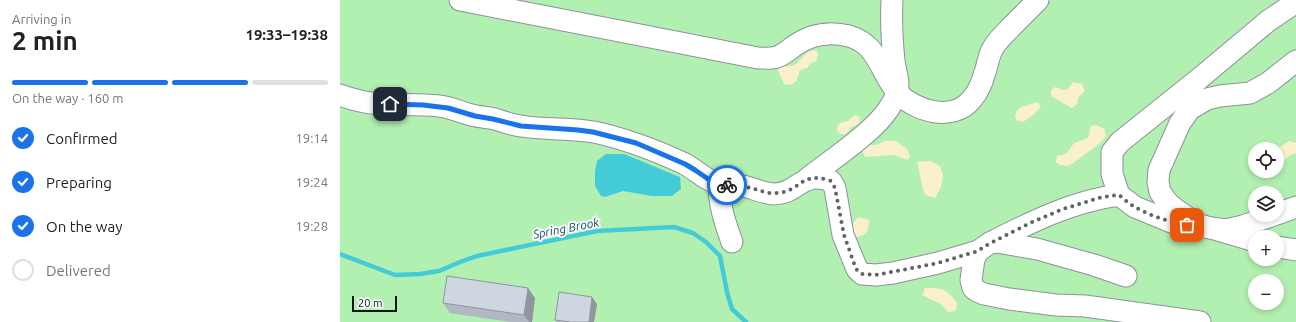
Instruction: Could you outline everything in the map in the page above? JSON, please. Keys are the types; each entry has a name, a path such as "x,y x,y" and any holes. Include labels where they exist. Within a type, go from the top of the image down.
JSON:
{"lane":[{"path":"460,0 758,58 777,57 803,40 813,36 826,34 843,35 861,40 870,48 878,58 896,91 907,101 926,110 943,113 952,112 964,107 972,99 984,77 991,52 998,40 1038,0"},
{"path":"340,95 381,104 423,105 448,108 475,116 521,126 593,132 636,143 658,152 695,170 711,181 719,184 743,186 775,194 785,192 806,179 864,136 887,110 895,98 898,84 894,62 891,16 892,0"},
{"path":"1254,222 1226,230 1174,223 1135,207 1119,195 1112,174 1112,152 1120,142 1268,21 1296,2"},
{"path":"1248,239 1197,224 1184,216 1167,202 1160,192 1158,182 1159,170 1180,123 1190,110 1207,99 1250,93 1268,83 1296,61"},
{"path":"806,179 823,178 831,181 835,188 844,235 856,269 862,274 876,275 893,273 938,263 997,242 1037,249 1094,265 1126,276"},
{"path":"719,184 719,195 722,210 732,242"},
{"path":"1119,195 1102,197 1063,209 1030,223 984,247 974,259 971,280 973,288 977,292 1009,300 1056,305 1085,306 1200,322"},
{"path":"1284,212 1296,208"},
{"path":"1284,248 1296,250"}],"green space":[{"path":"340,0 1296,0 1296,322 340,322"}],"sand":[{"path":"814,50 817,51 818,55 816,61 811,63 807,68 800,70 796,82 788,85 784,84 778,67 792,66 808,52"},
{"path":"1073,82 1082,84 1085,91 1078,98 1077,104 1072,108 1051,96 1051,90 1055,87 1063,90 1068,89"},
{"path":"1037,102 1041,107 1033,115 1023,122 1016,120 1015,115 1019,108"},
{"path":"855,115 859,117 860,121 851,127 846,134 840,134 837,130 838,125 842,122 848,121"},
{"path":"1097,125 1104,129 1106,136 1099,144 1069,166 1060,165 1056,162 1057,156 1063,155 1067,152 1074,143 1088,138 1091,126"},
{"path":"885,141 896,141 907,149 910,156 908,160 894,155 865,157 862,150 867,145 876,145"},
{"path":"1289,141 1296,143 1296,153 1284,160 1284,144"},
{"path":"931,161 940,166 943,175 941,187 935,198 925,195 917,162"},
{"path":"858,217 869,220 867,232 862,236 850,238 848,230"},
{"path":"925,288 936,288 950,294 957,303 956,311 948,312 941,304 922,295"}],"water":[{"path":"606,154 624,154 680,177 681,189 672,196 652,196 623,191 605,197 601,196 595,186 595,171 597,161"}],"building":[{"path":"447,276 528,288 524,315 443,303"},
{"path":"559,292 592,297 589,322 555,320"}],"waterway":[{"name":"Spring Brook","path":"340,254 395,275 420,274 439,271 477,256 597,231 674,227 693,233 706,242 720,256 732,309 746,322"}],"way so far":[{"path":"727,185 743,186 775,194 785,192 806,179 823,178 831,181 835,188 844,235 856,269 862,274 876,275 893,273 938,263 978,251 1030,223 1063,209 1102,197 1119,195 1135,207 1153,215 1174,223 1187,225"}],"route":[{"path":"390,104 438,106 521,126 593,132 636,143 685,164 711,181 727,185"}]}
